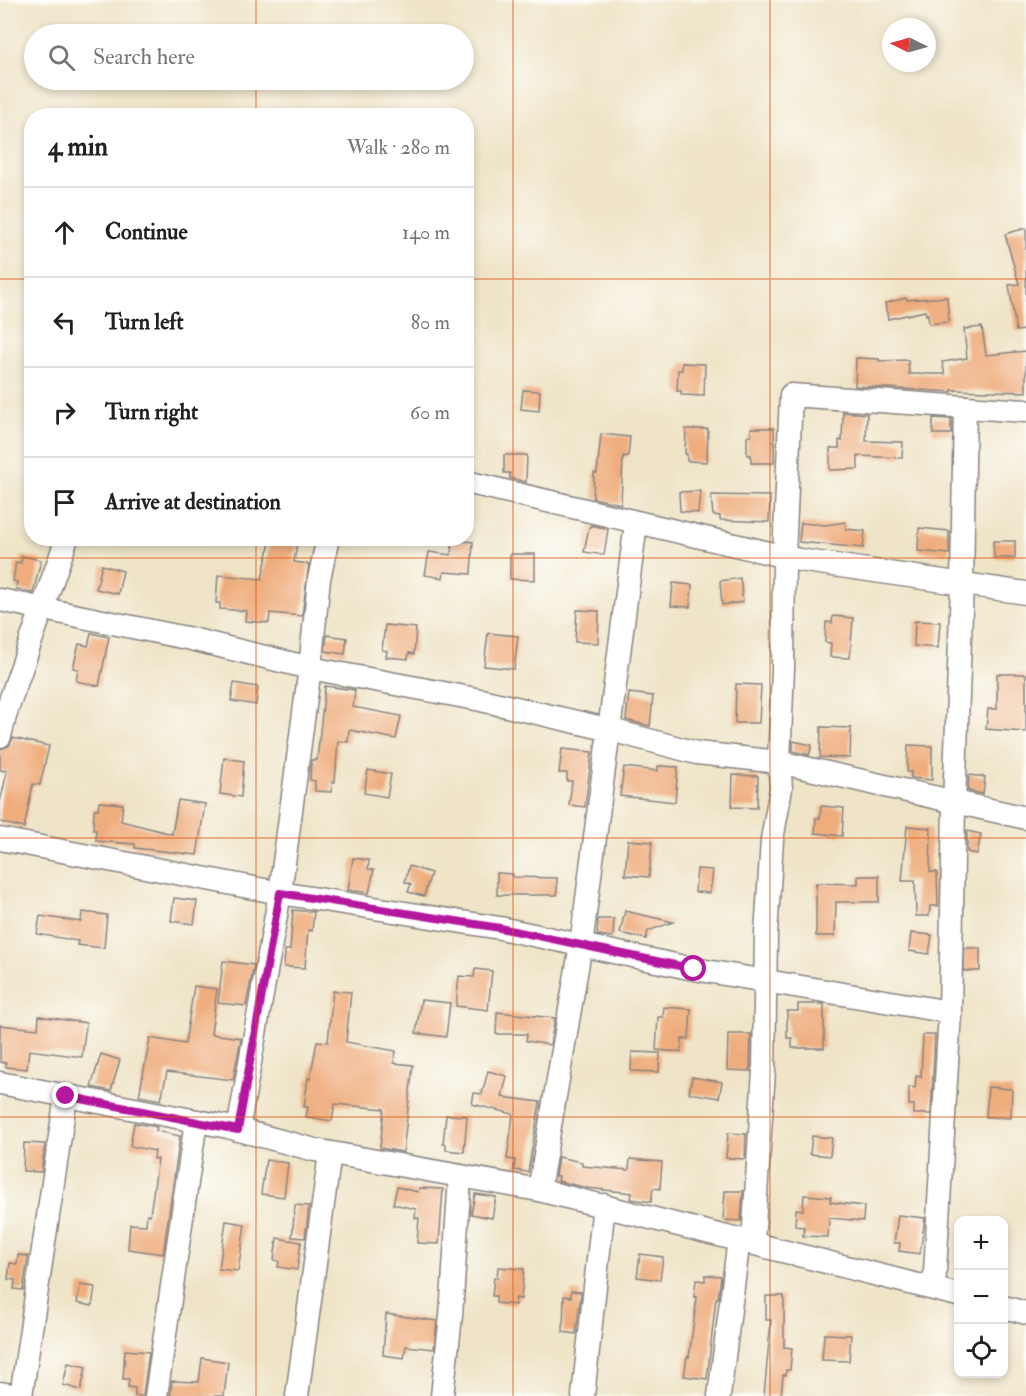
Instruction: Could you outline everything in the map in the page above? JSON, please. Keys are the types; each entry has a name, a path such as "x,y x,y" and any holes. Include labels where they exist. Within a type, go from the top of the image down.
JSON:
{"street":[{"path":"718,1396 746,1240 764,1070 765,982 772,840 781,788 779,762 784,557 791,394 1026,411"},
{"path":"934,1289 950,1012 962,584 964,406"},
{"path":"474,484 784,557 1026,593"},
{"path":"539,1190 581,945 636,523"},
{"path":"0,736 6,712 64,546"},
{"path":"238,1130 280,893 310,668 319,579 326,546"},
{"path":"0,600 191,639 310,668 481,700 697,753 779,762 1026,818"},
{"path":"0,839 280,893 500,928 765,982 950,1012"},
{"path":"0,1083 196,1121 330,1153 539,1190 746,1240 954,1294"},
{"path":"0,1393 20,1396 66,1096"},
{"path":"156,1396 196,1121"},
{"path":"297,1396 330,1153"},
{"path":"442,1396 451,1316 460,1176"},
{"path":"583,1396 604,1206"},
{"path":"1008,1308 1026,1313"}],"building":[{"path":"1026,228 1026,330 1016,331 1009,285 1019,284 1005,234"},
{"path":"947,297 949,322 929,324 928,314 926,315 925,311 888,319 885,303 906,298 907,300"},
{"path":"982,327 986,355 1026,351 1026,392 952,390 952,392 855,386 856,358 879,359 879,361 908,360 909,374 945,374 942,362 967,358 964,329"},
{"path":"682,363 705,364 704,396 681,395 681,391 677,391 678,370 682,370"},
{"path":"523,390 540,391 539,411 521,409"},
{"path":"843,412 867,414 866,441 903,442 902,458 858,456 858,469 830,470 830,448 839,448 839,440 842,441"},
{"path":"933,418 951,419 951,434 933,434"},
{"path":"751,428 774,428 774,463 751,463 751,455 747,455 747,436 751,436"},
{"path":"686,429 708,429 707,462 687,461"},
{"path":"601,434 630,437 628,457 623,456 621,504 593,498 594,473 597,473"},
{"path":"504,455 527,455 526,482 510,478 510,473 504,473"},
{"path":"700,491 698,513 680,511 679,492"},
{"path":"711,495 770,496 769,522 720,520 720,516 713,515"},
{"path":"845,522 846,529 865,531 863,548 799,542 801,523 826,525"},
{"path":"591,525 608,529 604,555 584,552"},
{"path":"919,528 949,531 949,554 918,551"},
{"path":"993,541 1015,541 1015,558 994,558"},
{"path":"269,546 297,546 294,562 309,564 302,616 270,613 269,623 245,621 246,611 220,609 220,603 216,603 218,575 262,579"},
{"path":"452,546 473,546 471,574 444,572 443,578 425,575 429,552 451,555"},
{"path":"510,554 535,554 535,580 510,579"},
{"path":"22,556 41,560 33,593 16,589 17,582 13,581 16,562 21,563"},
{"path":"102,565 123,571 118,594 96,589"},
{"path":"740,578 743,602 722,605 720,581"},
{"path":"673,583 692,585 690,607 671,606"},
{"path":"577,610 599,611 598,643 575,642"},
{"path":"833,616 853,618 850,658 830,657 831,643 825,642 826,622 832,623"},
{"path":"915,621 940,622 938,648 914,646"},
{"path":"385,625 416,628 414,654 409,653 408,659 386,657 387,651 382,650"},
{"path":"91,633 109,637 99,686 76,681 78,669 73,668 79,644 88,646"},
{"path":"488,633 518,636 514,669 484,666"},
{"path":"327,635 347,638 345,654 325,651"},
{"path":"997,674 1026,674 1026,732 986,729 988,709 997,709"},
{"path":"234,683 258,687 256,705 231,701"},
{"path":"736,684 761,685 759,723 735,723"},
{"path":"325,686 355,690 353,707 401,716 396,739 349,730 348,742 338,741 335,782 332,782 331,792 315,791 315,781 310,780 311,760 317,760"},
{"path":"629,693 653,696 650,726 626,720"},
{"path":"821,727 851,728 850,758 820,757"},
{"path":"13,738 49,746 40,785 33,784 24,828 0,822 0,803 7,771 0,770 0,749 9,746"},
{"path":"793,741 812,745 809,755 793,751"},
{"path":"908,745 932,746 932,780 911,778 911,772 907,772"},
{"path":"562,749 592,752 585,807 569,805 572,781 567,781 567,773 559,773"},
{"path":"224,758 244,761 241,797 220,794"},
{"path":"658,766 678,767 675,802 620,796 624,767 658,771"},
{"path":"368,770 391,774 387,797 364,793"},
{"path":"733,775 758,776 757,808 732,807"},
{"path":"969,775 985,777 983,794 968,791"},
{"path":"178,800 205,804 197,855 135,848 135,844 96,841 96,830 93,830 94,809 98,809 99,802 123,804 121,821 172,834"},
{"path":"821,806 844,808 842,836 815,833 816,818 820,818"},
{"path":"907,826 931,828 930,872 937,872 938,906 930,906 929,916 916,916 915,881 902,881"},
{"path":"967,831 981,834 977,854 967,852"},
{"path":"628,840 652,842 649,877 625,875"},
{"path":"353,858 369,860 368,869 374,870 369,893 348,890"},
{"path":"409,866 431,873 424,896 408,892 411,884 405,882"},
{"path":"697,869 713,870 710,893 695,892"},
{"path":"497,873 513,874 513,877 557,878 557,895 497,895"},
{"path":"858,876 879,876 879,902 836,902 835,936 816,936 816,883 858,884"},
{"path":"174,898 197,901 194,924 171,921"},
{"path":"293,910 314,912 312,931 308,930 305,968 284,967 285,950 290,950"},
{"path":"625,911 673,922 648,931 646,939 620,933"},
{"path":"82,912 107,915 104,948 77,945 78,941 37,934 40,916 81,922"},
{"path":"598,919 614,919 613,937 597,935"},
{"path":"911,933 932,935 929,954 909,951"},
{"path":"965,948 980,948 980,971 964,971"},
{"path":"223,961 254,965 246,1006 218,1003"},
{"path":"475,969 492,971 488,1010 456,1006 459,976 474,977"},
{"path":"194,986 217,989 211,1034 241,1038 233,1080 167,1072 161,1100 139,1096 150,1038 185,1044"},
{"path":"333,991 351,992 346,1042 396,1051 394,1063 413,1065 403,1152 380,1148 384,1109 335,1104 332,1121 306,1117 308,1107 304,1107 308,1078 310,1079 317,1041 328,1042"},
{"path":"421,1000 450,1003 446,1037 416,1033"},
{"path":"798,1004 824,1004 824,1048 792,1048 792,1038 787,1038 787,1011 798,1011"},
{"path":"664,1007 691,1009 689,1039 682,1039 681,1052 656,1050 658,1017 663,1017"},
{"path":"497,1012 555,1018 550,1045 526,1041 527,1034 496,1034"},
{"path":"39,1016 86,1023 82,1057 29,1050 27,1069 6,1067 6,1063 0,1062 0,1025 38,1029"},
{"path":"728,1034 751,1034 750,1071 727,1070"},
{"path":"923,1035 935,1035 931,1114 914,1114 914,1105 909,1105 909,1087 915,1088 916,1076 921,1077"},
{"path":"632,1052 660,1053 659,1072 631,1071"},
{"path":"101,1054 120,1060 111,1091 91,1087"},
{"path":"488,1071 507,1076 502,1097 540,1102 528,1172 514,1170 515,1160 507,1159 513,1114 472,1104 474,1093 482,1094"},
{"path":"692,1077 722,1082 719,1098 689,1093"},
{"path":"988,1087 1012,1089 1011,1118 986,1117"},
{"path":"446,1115 467,1116 464,1152 446,1150 446,1144 443,1144"},
{"path":"134,1123 157,1127 156,1131 180,1136 163,1254 128,1249 130,1224 146,1225 147,1214 150,1215 158,1159 154,1159 155,1151 130,1146"},
{"path":"728,1133 746,1134 745,1159 726,1158"},
{"path":"812,1136 832,1138 830,1156 810,1154"},
{"path":"24,1143 45,1144 41,1172 23,1171"},
{"path":"558,1157 582,1162 582,1166 629,1170 630,1159 662,1162 660,1189 653,1188 651,1202 631,1199 632,1193 587,1188 558,1181 559,1176 555,1176"},
{"path":"266,1160 288,1163 284,1197 261,1194"},
{"path":"397,1187 418,1192 419,1188 443,1189 439,1244 417,1243 419,1218 415,1218 416,1209 393,1204"},
{"path":"725,1191 743,1191 741,1221 723,1220"},
{"path":"475,1194 496,1197 492,1218 471,1214"},
{"path":"804,1195 831,1197 830,1202 864,1206 863,1221 829,1218 828,1237 803,1236 804,1227 795,1226 796,1209 803,1210"},
{"path":"295,1205 309,1206 305,1238 292,1237"},
{"path":"898,1215 925,1218 920,1254 899,1251 900,1243 894,1243"},
{"path":"226,1221 245,1224 238,1271 219,1269"},
{"path":"277,1238 301,1242 297,1270 278,1267 279,1261 274,1260"},
{"path":"640,1254 663,1257 660,1280 637,1277"},
{"path":"18,1255 28,1256 23,1290 14,1289 15,1280 8,1279 10,1263 17,1264"},
{"path":"498,1267 524,1269 521,1299 516,1298 515,1305 496,1303 496,1296 492,1296"},
{"path":"705,1275 721,1276 718,1298 716,1298 707,1379 684,1376 687,1357 689,1357 697,1297 694,1297 696,1280 705,1281"},
{"path":"80,1285 95,1287 92,1306 77,1303"},
{"path":"571,1291 581,1292 576,1334 563,1332 564,1296 571,1297"},
{"path":"766,1296 784,1296 784,1347 792,1348 790,1370 786,1370 786,1375 783,1375 781,1396 764,1396 771,1320 766,1320"},
{"path":"386,1314 437,1321 434,1349 406,1346 404,1358 383,1355"},
{"path":"824,1334 851,1335 849,1361 822,1360"},
{"path":"125,1350 149,1352 143,1396 135,1396 135,1388 128,1387 129,1379 123,1379"},
{"path":"202,1358 228,1362 224,1396 170,1396 172,1381 199,1382"},
{"path":"68,1363 86,1367 81,1390 63,1385"}],"route":[{"path":"66,1096 238,1130 280,893 500,928 694,969"}]}
